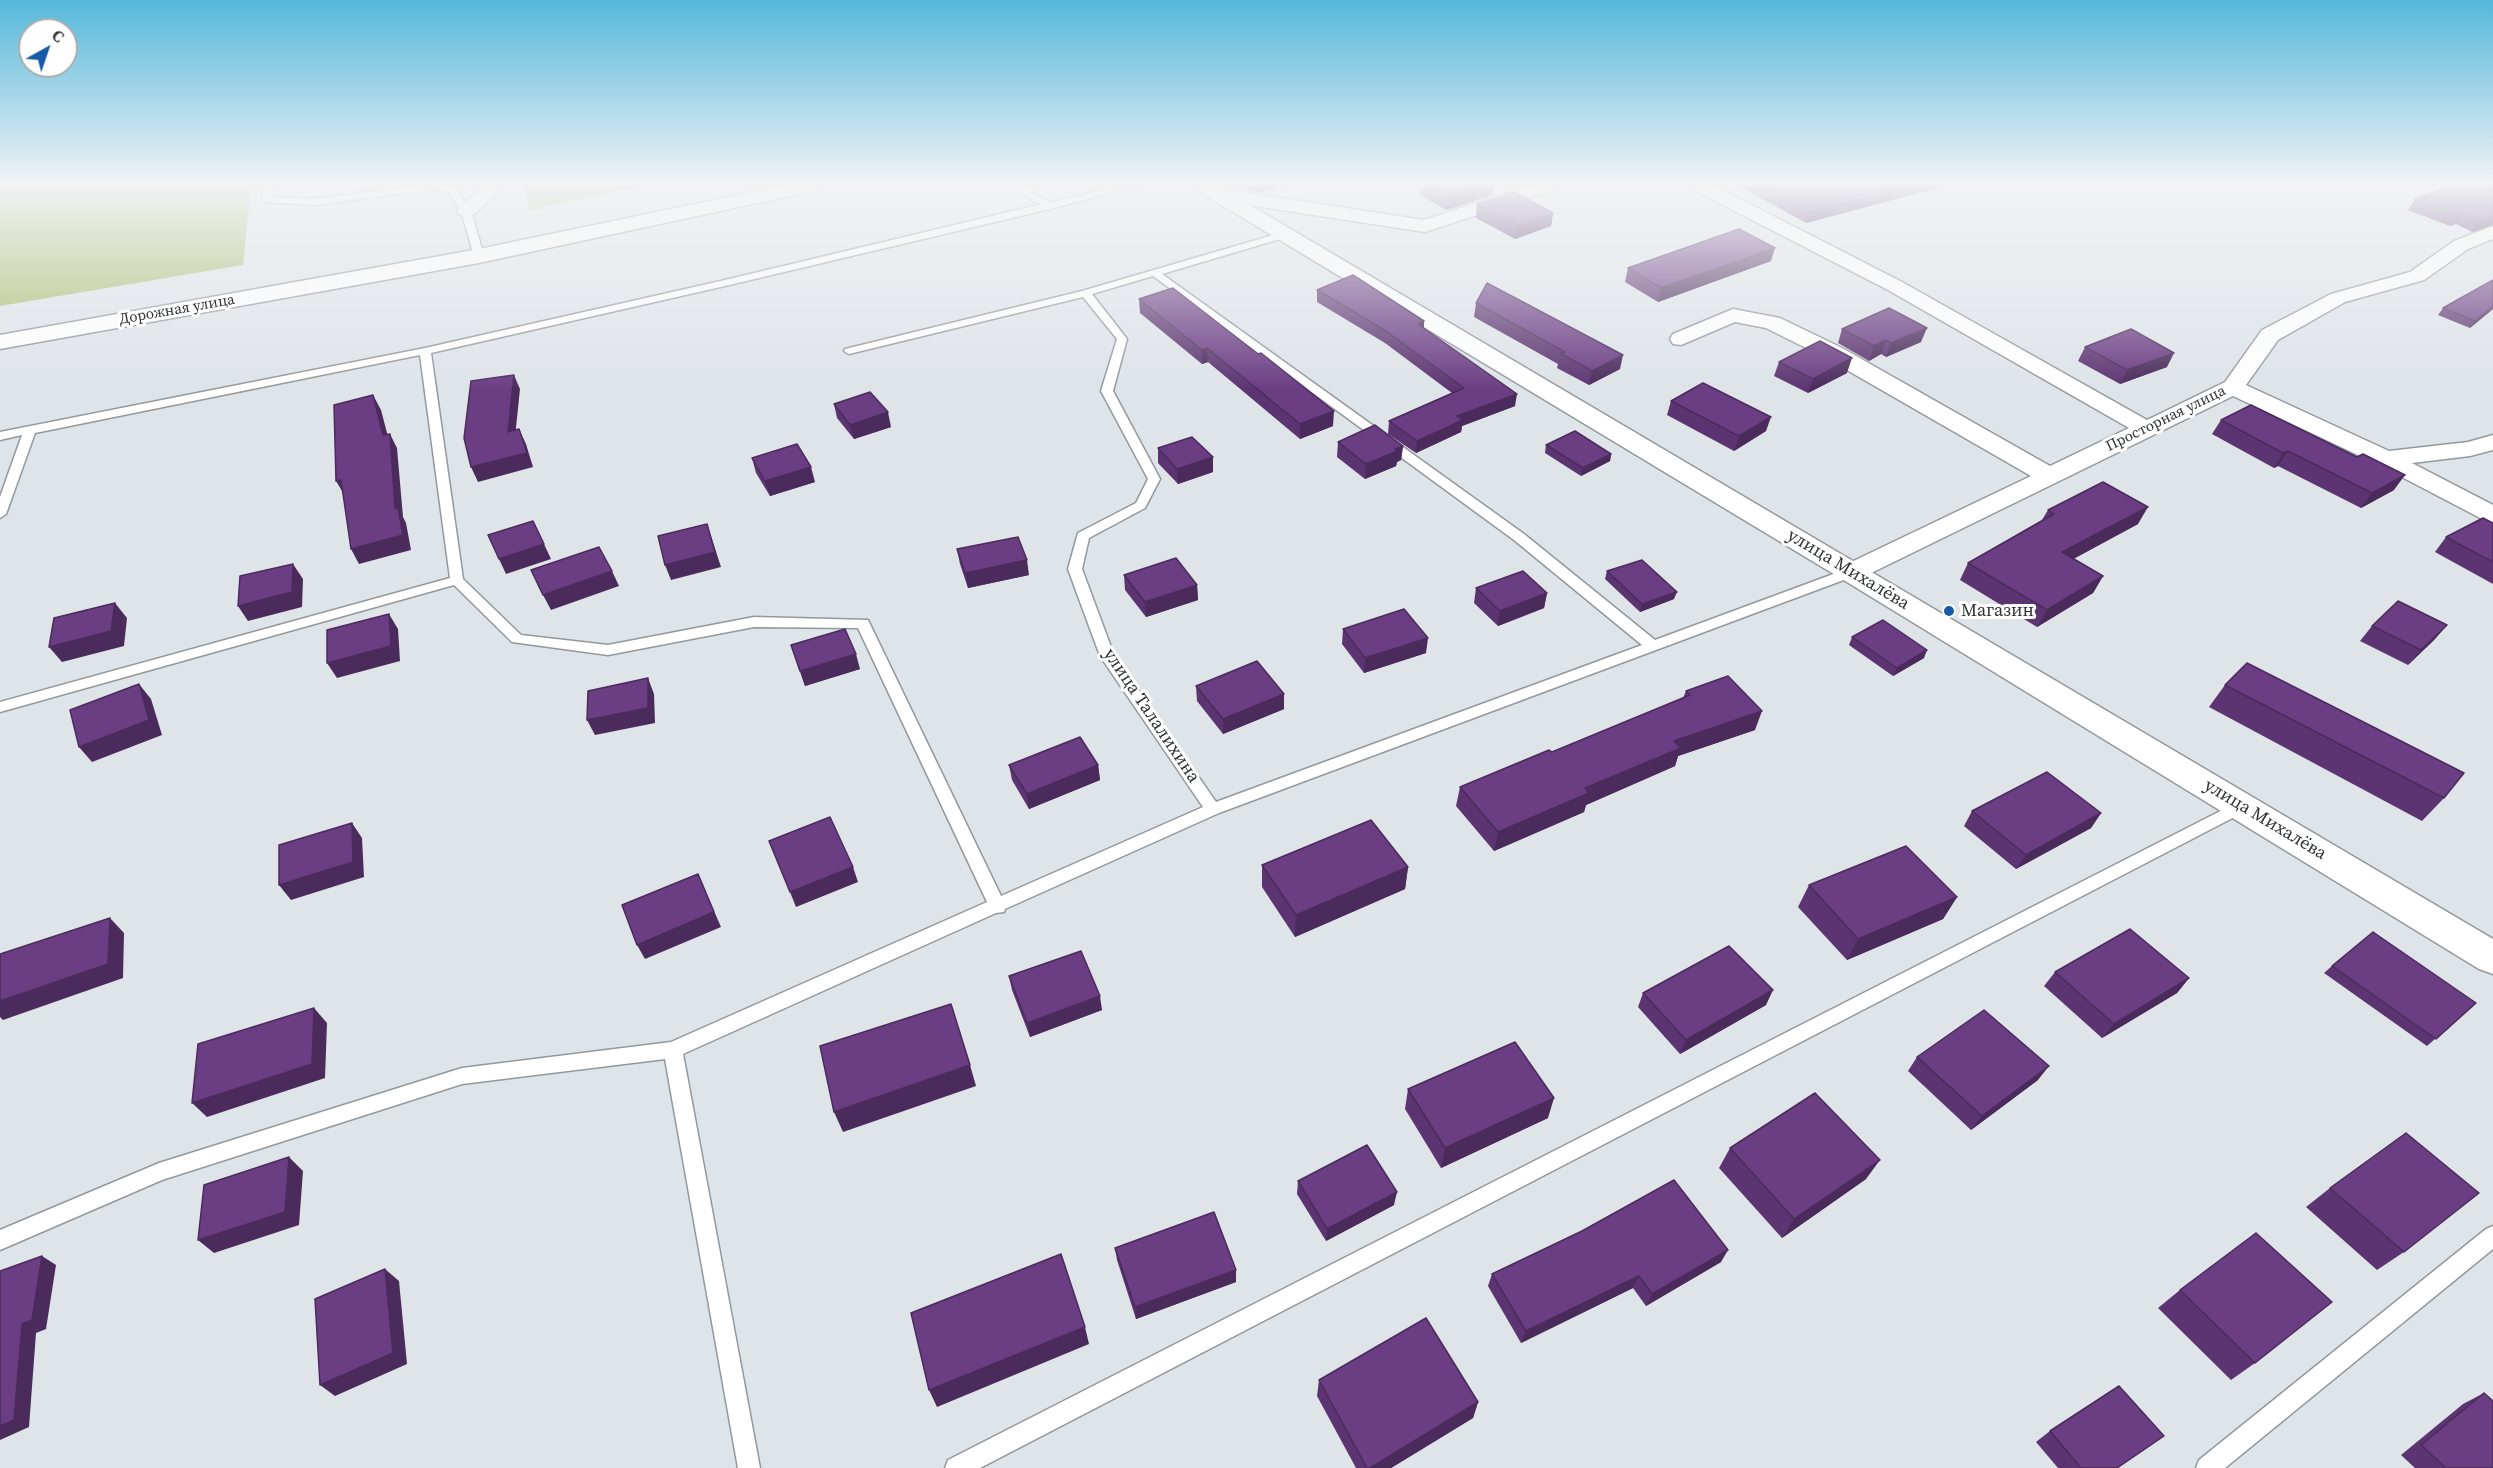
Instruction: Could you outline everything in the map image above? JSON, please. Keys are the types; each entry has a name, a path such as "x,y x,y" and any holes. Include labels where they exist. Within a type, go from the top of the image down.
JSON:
{"main road":[{"name":"Дорожная улица","path":"0,342 490,254"},
{"name":"улица Михалёва","path":"1320,254 2493,958"}],"street":[{"path":"1832,254 1895,286 2145,428"},
{"name":"Просторная улица","path":"1852,572 2233,387 2270,335 2338,298 2417,276 2449,254"},
{"path":"1682,339 1733,315 1772,323 1834,352 2049,476"},
{"path":"2233,387 2386,459 2493,515"},
{"path":"2386,459 2470,449 2493,442"}],"lane":[{"path":"0,436 425,351 846,254"},
{"path":"849,351 1085,293 1221,254"},
{"path":"1155,273 1519,537 1653,646"},
{"name":"улица Талалихина","path":"1085,293 1122,339 1107,391 1154,479 1141,505 1083,536 1076,569 1107,656 1213,809"},
{"path":"425,351 457,580 517,639 608,650 754,622 863,623 998,907"},
{"path":"0,514 30,430"},
{"path":"0,1240 159,1172 462,1077 674,1050 1213,809 1852,572"},
{"path":"0,707 457,580"},
{"path":"956,1468 2242,807"},
{"path":"674,1050 749,1468"},
{"path":"2207,1468 2493,1236"}],"green space":[{"path":"0,254 244,254 243,265 0,306"}],"building":[{"path":"1669,254 1759,254 1661,288 1628,268"},
{"path":"1353,275 1424,321 1418,324 1517,394 1457,416 1463,420 1417,441 1389,421 1464,388 1386,331 1317,290"},
{"path":"2493,280 2493,306 2475,321 2443,308"},
{"path":"1487,283 1623,355 1592,371 1560,353 1565,352 1476,303"},
{"path":"1173,288 1334,411 1300,424 1207,348 1202,350 1139,299"},
{"path":"1889,308 1927,328 1891,343 1886,340 1874,346 1842,329"},
{"path":"2131,329 2174,353 2127,370 2085,347"},
{"path":"1820,341 1852,358 1813,379 1779,362"},
{"path":"514,375 508,432 519,429 527,453 471,467 464,438 471,381"},
{"path":"1703,383 1771,417 1739,436 1671,401"},
{"path":"870,392 888,412 850,425 834,404"},
{"path":"373,395 383,435 390,434 395,508 398,508 403,535 351,549 341,480 336,481 334,405"},
{"path":"2251,405 2357,457 2363,454 2405,475 2372,493 2288,451 2283,453 2221,420"},
{"path":"1375,425 1403,446 1395,449 1398,451 1366,464 1338,442"},
{"path":"1575,431 1611,454 1583,468 1546,445"},
{"path":"1192,437 1213,457 1177,469 1158,448"},
{"path":"797,444 811,467 765,481 752,458"},
{"path":"2103,482 2148,507 2062,552 2103,576 2047,610 1968,563 2054,514 2048,510"},
{"path":"2483,518 2493,523 2493,562 2446,537"},
{"path":"533,521 544,544 499,559 488,535"},
{"path":"707,524 715,552 665,565 658,536"},
{"path":"1018,537 1027,560 965,573 957,549"},
{"path":"599,547 612,571 543,595 531,570"},
{"path":"1176,558 1197,585 1145,602 1124,575"},
{"path":"1642,560 1677,592 1642,604 1607,571"},
{"path":"293,564 292,592 238,606 240,576"},
{"path":"1523,571 1547,593 1500,611 1476,588"},
{"path":"2398,601 2447,625 2421,650 2372,626"},
{"path":"115,603 111,631 49,647 54,618"},
{"path":"1404,609 1428,638 1365,658 1343,629"},
{"path":"389,614 391,646 327,663 327,630"},
{"path":"1883,620 1927,650 1897,668 1852,637"},
{"path":"845,629 856,654 800,671 791,645"},
{"path":"1257,661 1284,694 1223,719 1196,686"},
{"path":"2247,663 2464,773 2444,798 2225,685"},
{"path":"1728,676 1762,711 1674,741 1681,748 1585,788 1589,793 1498,832 1460,787 1690,695 1686,691"},
{"path":"648,678 648,708 587,720 588,691"},
{"path":"139,684 149,720 79,747 70,710"},
{"path":"1080,737 1098,765 1027,794 1009,765"},
{"path":"2047,772 2101,813 2026,855 1972,811"},
{"path":"830,817 853,867 790,892 769,841"},
{"path":"1371,820 1408,867 1296,915 1262,865"},
{"path":"352,823 353,862 279,885 279,845"},
{"path":"1906,846 1957,897 1858,939 1809,885"},
{"path":"698,874 714,912 637,945 622,905"},
{"path":"110,918 108,964 0,1001 0,954"},
{"path":"2130,929 2189,978 2114,1024 2055,972"},
{"path":"2373,932 2476,1003 2436,1039 2332,966"},
{"path":"1729,946 1773,990 1686,1040 1643,993"},
{"path":"1081,951 1100,996 1027,1023 1009,976"},
{"path":"951,1004 970,1065 834,1112 820,1046"},
{"path":"314,1008 312,1064 192,1103 198,1044"},
{"path":"1984,1010 2049,1066 1982,1116 1917,1057"},
{"path":"1515,1042 1554,1098 1445,1148 1408,1089"},
{"path":"1815,1093 1880,1160 1794,1219 1730,1148"},
{"path":"2406,1133 2479,1193 2404,1252 2330,1188"},
{"path":"1367,1145 1397,1192 1327,1229 1298,1181"},
{"path":"289,1157 285,1212 198,1240 204,1185"},
{"path":"1674,1180 1728,1250 1652,1294 1639,1276 1526,1331 1492,1274 1582,1231"},
{"path":"1214,1212 1236,1270 1135,1307 1115,1248"},
{"path":"2256,1233 2332,1302 2255,1363 2180,1290"},
{"path":"1061,1254 1085,1327 929,1390 911,1313"},
{"path":"42,1256 32,1320 22,1324 14,1420 0,1426 0,1271"},
{"path":"385,1269 393,1353 320,1385 315,1299"},
{"path":"1426,1318 1478,1402 1367,1468 1319,1380"},
{"path":"2119,1386 2164,1436 2117,1468 2081,1468 2050,1431"},
{"path":"2484,1393 2493,1401 2493,1468 2446,1468 2421,1445"}],"place":[{"name":"Магазин","path":"1949,611"}]}
